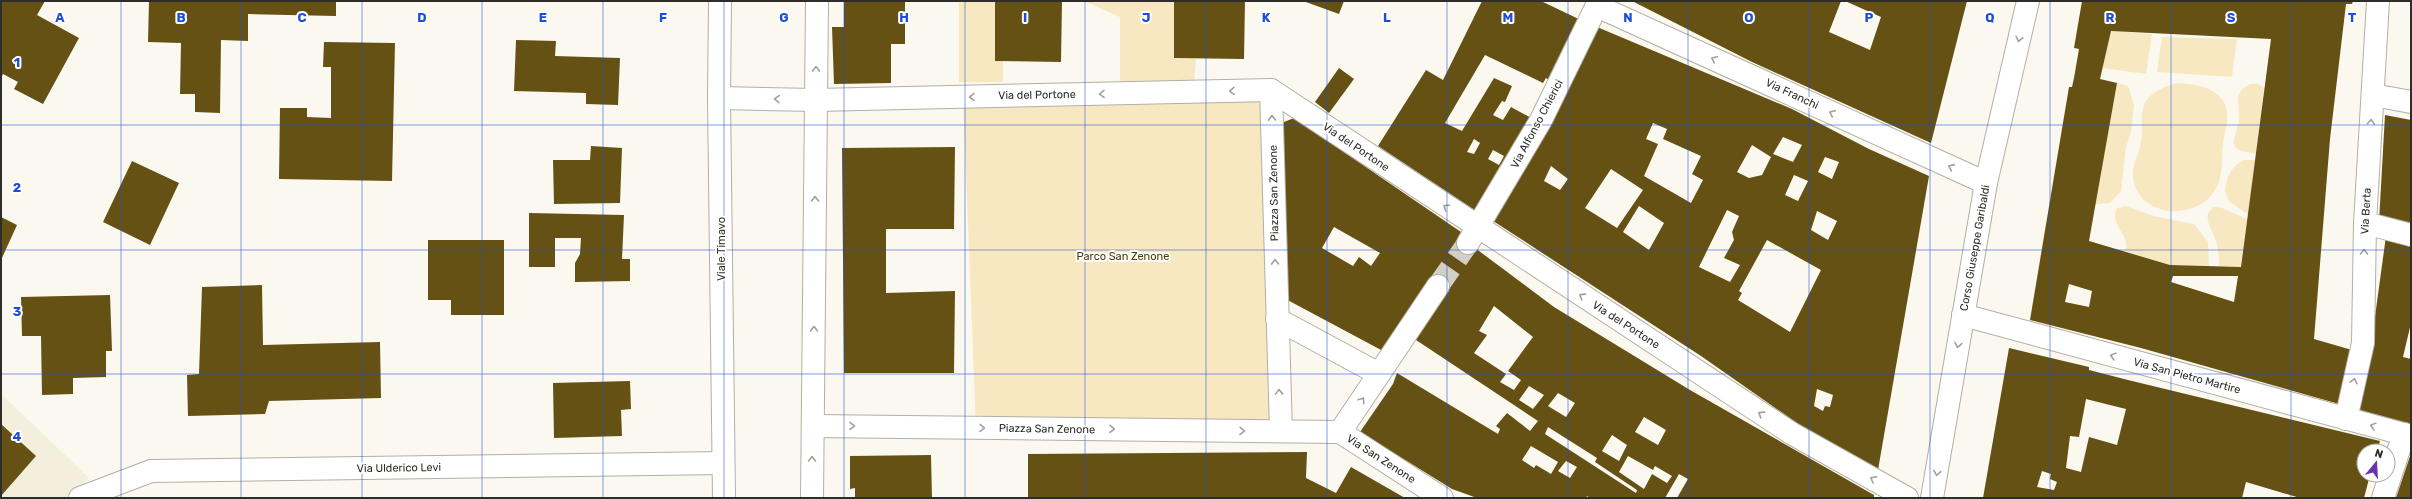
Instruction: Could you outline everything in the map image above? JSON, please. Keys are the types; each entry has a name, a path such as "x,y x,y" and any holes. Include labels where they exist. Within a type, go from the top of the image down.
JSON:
{"street":[{"name":"Viale Timavo","path":"720,1 719,98 724,498"},
{"path":"812,498 817,1"},
{"name":"Corso Giuseppe Garibaldi","path":"1932,498 1986,183 2028,1"},
{"name":"Via Berta","path":"2346,419 2363,343 2365,223 2378,1"},
{"name":"Via Franchi","path":"1598,3 1986,183"},
{"name":"Via Alfonso Chierici","path":"1473,236 1541,120 1598,3"},
{"name":"Via del Portone","path":"719,98 816,100 1271,90 1473,236 1791,433 1907,498"},
{"name":"Piazza San Zenone","path":"1271,90 1281,431"},
{"path":"2372,95 2411,102"},
{"path":"2365,223 2411,235"},
{"path":"1340,432 1438,286"},
{"name":"Via San Pietro Martire","path":"1963,315 2407,435"},
{"path":"1277,319 1380,374"},
{"name":"Piazza San Zenone","path":"813,426 1340,432"},
{"name":"Via San Zenone","path":"1340,432 1442,498"},
{"path":"2383,498 2407,435"},
{"name":"Via Ulderico Levi","path":"80,498 151,471 723,463"}],"shaded area":[{"path":"1,394 89,478 71,498 1,498"}],"green space":[{"path":"959,1 995,1 995,61 1003,61 1003,82 959,82"},
{"path":"1084,1 1174,1 1174,58 1196,59 1194,85 1120,84 1120,17"},
{"path":"2111,31 2152,34 2146,74 2102,68"},
{"path":"2162,37 2237,39 2232,77 2157,72"},
{"path":"2117,83 2128,86 2134,105 2131,132 2126,147 2121,191 2110,203 2095,204"},
{"path":"2177,83 2196,85 2213,91 2225,103 2227,123 2223,141 2221,170 2217,188 2198,206 2179,211 2169,211 2159,209 2143,199 2135,186 2133,172 2142,137 2142,111 2146,101 2152,94 2160,89"},
{"path":"2250,84 2258,84 2264,88 2256,154 2241,151 2235,147 2233,142 2239,122 2238,97 2242,89"},
{"name":"Parco San Zenone","path":"1271,90 1281,431 976,428 963,97"},
{"path":"2245,160 2255,160 2248,215 2229,201 2225,191 2230,172 2240,162"},
{"path":"2126,206 2153,216 2194,224 2208,242 2209,266 2170,265 2125,251 2127,246 2126,240 2117,224 2115,213 2118,208"},
{"path":"2214,207 2222,208 2247,219 2241,267 2219,266 2217,244 2208,219 2210,211"}],"building":[{"path":"1,1 45,1 37,15 79,38 43,104 14,89 18,82 3,74 1,78"},
{"path":"149,1 336,1 336,16 248,14 248,41 221,40 220,113 195,112 195,94 180,94 181,43 148,42"},
{"path":"844,1 905,1 905,44 891,44 891,83 834,84 832,27 844,27"},
{"path":"995,1 1062,1 1061,62 995,61"},
{"path":"1174,1 1245,1 1244,59 1174,58"},
{"path":"1303,1 1344,1 1339,14"},
{"path":"1482,1 1541,1 1587,23 1557,85 1546,78 1543,83 1485,55 1445,123 1462,131 1494,78 1512,86 1505,102 1502,101 1493,115 1503,120 1511,107 1535,120 1479,213 1378,146 1426,70 1443,80","holes":["1474,139 1480,143 1474,154 1467,152","1493,150 1504,156 1499,165 1488,159"]},
{"path":"1632,1 1841,1 1829,32 1870,50 1881,17 1845,1 1967,1 1931,143 1752,62"},
{"path":"2082,1 2353,1 2352,4 2346,4 2330,139 2314,339 2352,350 2339,404 2141,348 2030,320 2069,87 2072,87 2079,49 2074,48","holes":["2111,31 2271,39 2241,267 2170,265 2089,241 2117,83 2100,79","2173,276 2238,276 2234,302 2171,282","2069,284 2092,291 2089,307 2065,302"]},
{"path":"1597,27 1792,109 1869,149 1929,176 1878,470 1807,430 1701,356 1490,219","holes":["1653,123 1667,129 1663,139 1701,156 1692,174 1703,180 1691,203 1644,176 1658,144 1646,139","1783,137 1802,145 1793,162 1773,154","1752,145 1771,157 1762,175 1749,178 1737,172","1825,157 1839,162 1832,179 1818,172","1551,166 1568,179 1560,190 1544,181","1611,169 1643,190 1617,228 1585,208","1794,175 1808,181 1798,201 1785,195","1639,206 1664,223 1649,250 1623,232","1727,210 1739,216 1732,232 1734,240 1724,258 1740,265 1730,282 1699,267","1817,211 1837,221 1828,240 1811,230","1767,240 1821,270 1790,332 1738,300 1742,293 1739,291","1817,389 1833,395 1830,407 1825,406 1823,411 1814,406"]},
{"path":"516,40 556,41 555,56 620,58 618,105 586,104 586,93 514,91"},
{"path":"324,42 395,43 392,181 279,179 280,108 307,108 307,117 331,118 331,67 323,67"},
{"path":"1339,68 1354,79 1329,113 1315,102"},
{"path":"2385,115 2411,120 2411,230 2379,222"},
{"path":"1294,118 1461,232 1459,236 1554,307 1690,390 1874,495 1874,498 1677,498 1688,479 1679,474 1665,498 1590,498 1587,496 1586,498 1477,498 1452,489 1360,432 1393,384 1397,373 1498,434 1500,429 1496,426 1507,413 1530,431 1538,421 1413,338 1383,351 1280,296 1284,122","holes":["1334,227 1380,253 1371,266 1359,257 1353,266 1322,248","1494,306 1533,337 1508,371 1521,380 1514,390 1500,382 1506,374 1474,353 1487,335 1479,331","1529,386 1544,395 1533,409 1519,400","1558,393 1575,403 1566,417 1548,406","1644,417 1666,430 1658,445 1635,432","1548,427 1597,458 1595,462 1637,490 1636,493 1545,434","1612,435 1627,445 1619,461 1602,451","1531,446 1558,462 1551,474 1536,465 1534,468 1522,460","1628,456 1653,470 1655,466 1672,476 1667,483 1652,474 1644,489 1619,472","1566,461 1577,467 1570,478 1558,471"]},
{"path":"591,146 622,148 620,203 554,204 553,160 590,160"},
{"path":"955,147 954,229 886,229 886,293 955,291 954,373 844,373 842,148"},
{"path":"132,161 179,183 150,245 103,222"},
{"path":"529,213 624,215 622,259 630,259 630,281 575,282 575,263 580,254 581,238 555,238 555,267 529,267"},
{"path":"1,217 17,225 1,260"},
{"path":"2386,236 2411,243 2411,323 2403,357 2411,359 2411,425 2358,411 2368,368"},
{"path":"428,240 504,240 504,315 451,315 451,300 428,300"},
{"path":"262,285 263,345 380,342 381,398 269,401 265,414 188,416 187,375 199,374 202,287"},
{"path":"110,295 112,351 106,351 106,377 73,378 73,394 42,395 41,336 22,336 21,297"},
{"path":"2009,348 2089,367 2089,370 2128,380 2380,441 2379,443 2356,443 2356,483 2368,483 2364,498 2300,498 2246,482 2242,498 1983,498","holes":["2086,399 2126,409 2117,445 2089,437 2081,472 2066,468 2070,436 2079,437","2042,471 2051,474 2050,479 2057,482 2054,490 2037,487"]},
{"path":"630,381 631,409 621,410 622,436 554,438 553,383"},
{"path":"1,424 36,456 1,496"},
{"path":"1307,452 1306,478 1336,493 1351,467 1405,498 1028,498 1028,454"},
{"path":"2411,453 2411,498 2396,498"},
{"path":"931,455 932,498 855,498 855,488 850,489 850,456"}],"tunnel":[{"path":"1438,286 1468,243"}]}
